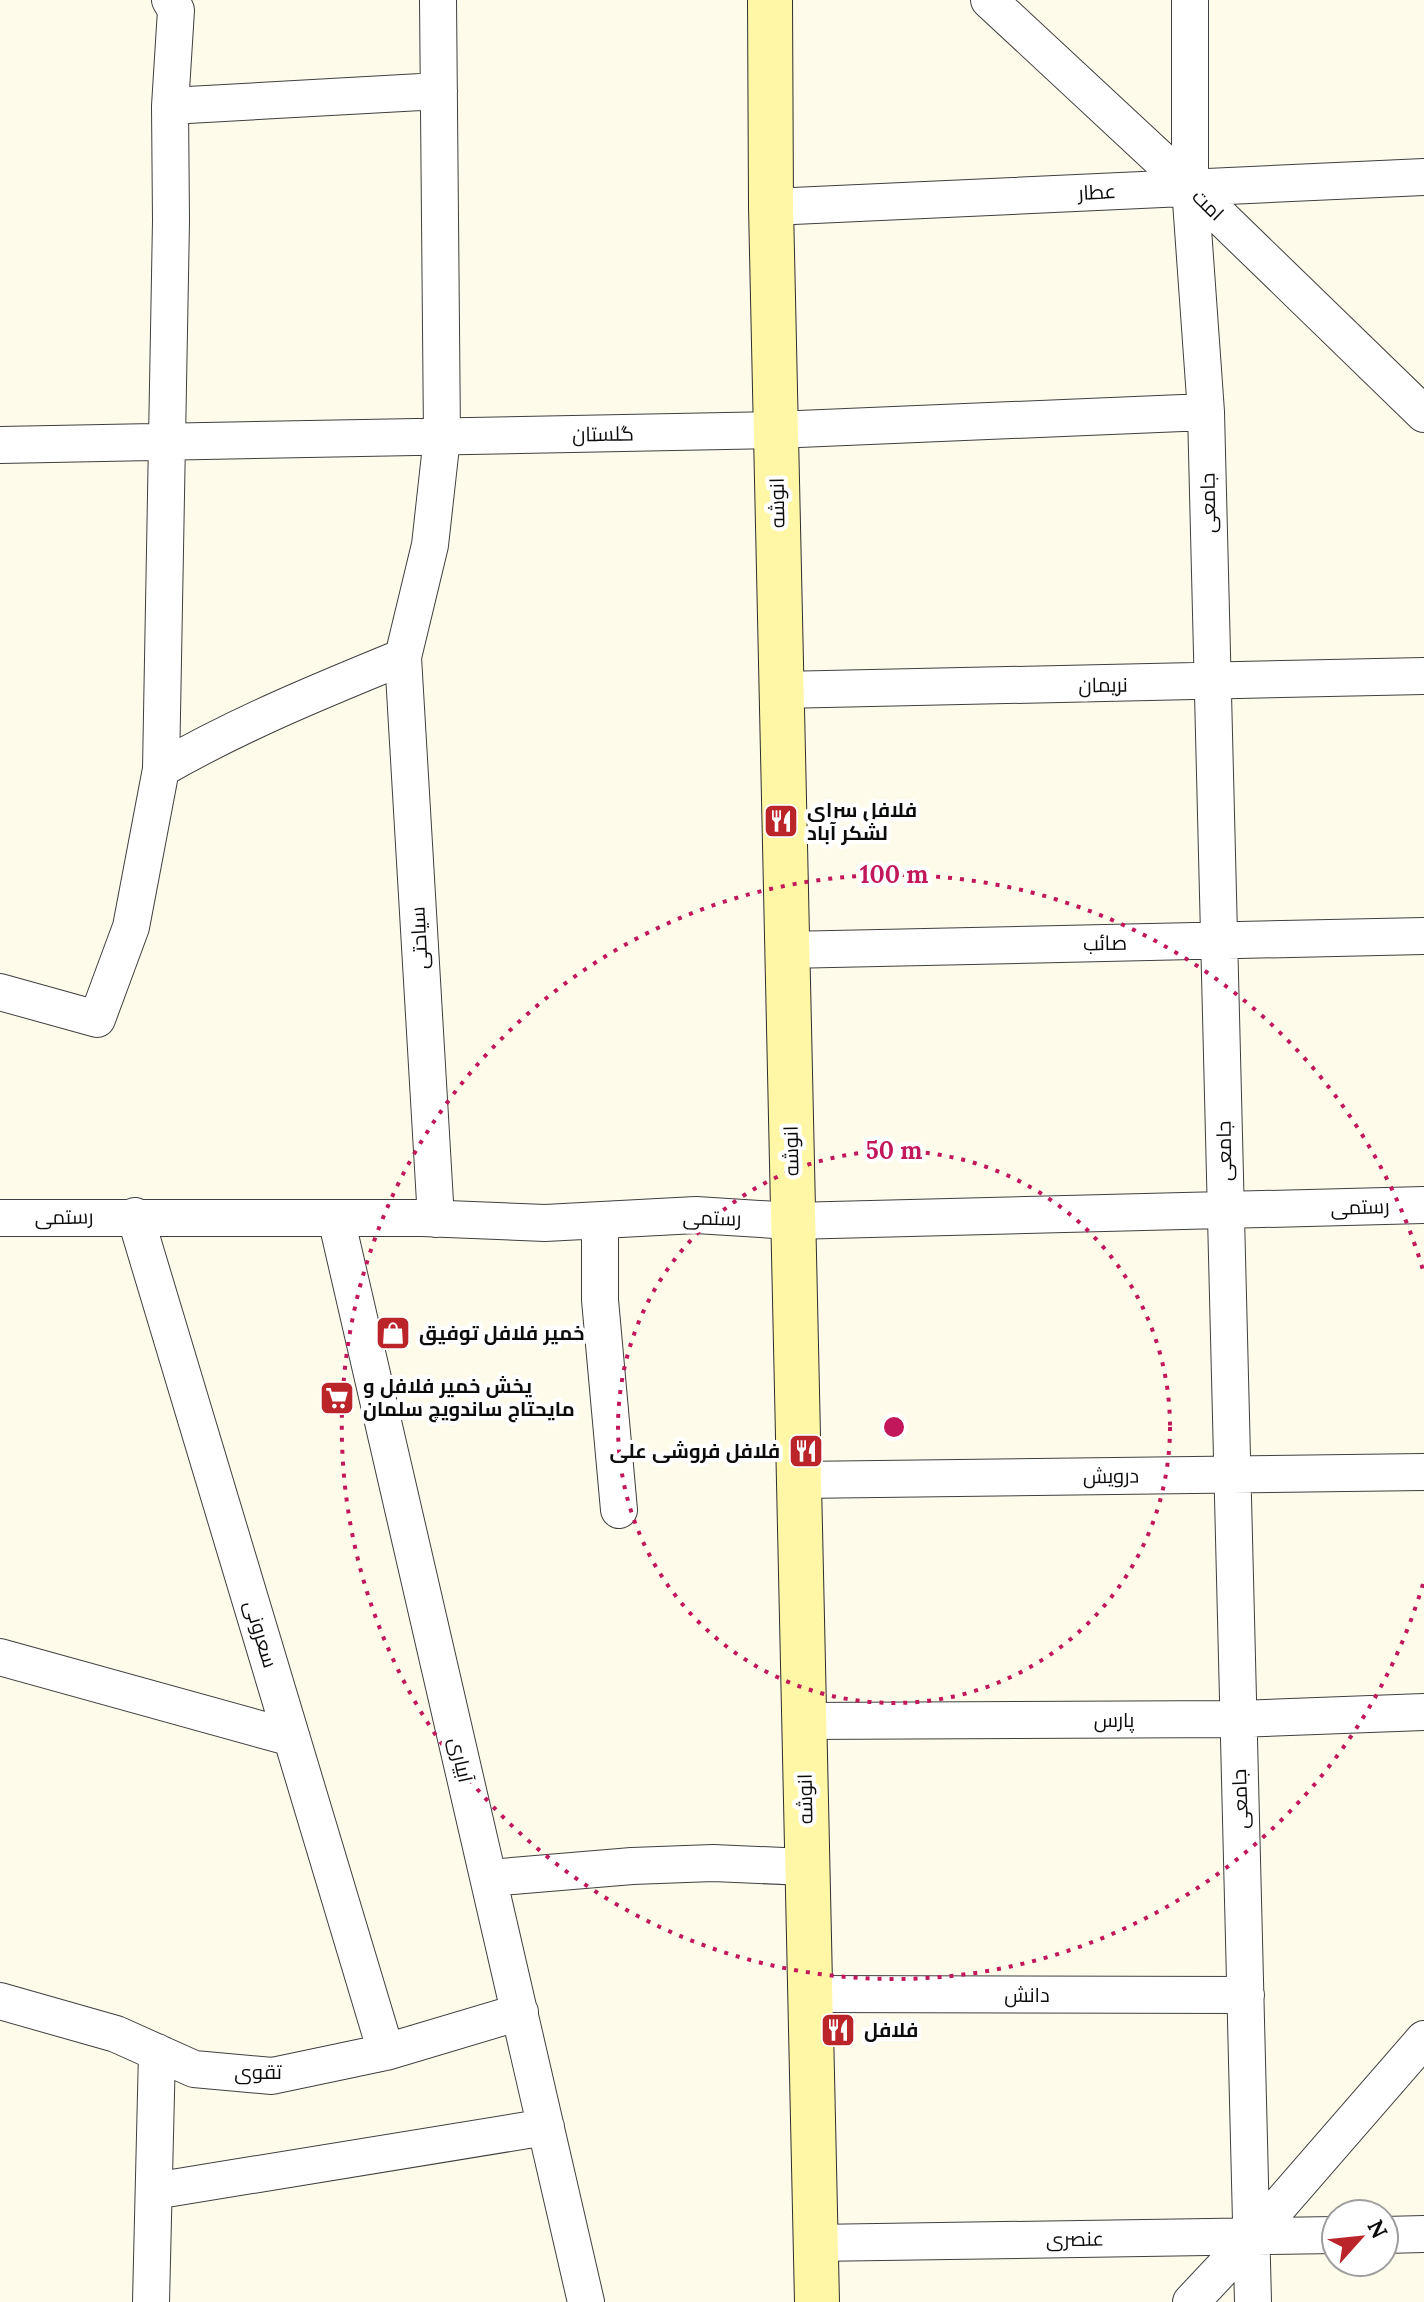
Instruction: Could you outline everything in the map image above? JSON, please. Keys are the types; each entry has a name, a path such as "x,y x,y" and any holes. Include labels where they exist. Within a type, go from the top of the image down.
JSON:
{"street":[{"path":"0,992 97,1019 131,927 161,769 168,442 170,106 176,10 170,0"},
{"name":"سیاحتی","path":"436,1219 403,657 430,545 442,437 438,0"},
{"name":"انوشه","path":"770,0 775,430 817,2302"},
{"name":"امت","path":"989,0 1190,187 1424,414"},
{"name":"جامعی","path":"1190,0 1190,187 1206,412 1253,2302"},
{"path":"170,106 439,91"},
{"name":"عطار","path":"771,207 1424,177"},
{"name":"گلستان","path":"0,445 775,430 1206,412"},
{"path":"161,769 206,743 290,703 403,657"},
{"name":"نریمان","path":"781,690 1424,676"},
{"name":"صائب","path":"786,950 1424,936"},
{"name":"رستمی","path":"0,1218 135,1216 545,1223 696,1215 792,1221 1424,1205"},
{"name":"سعرونی","path":"135,1216 386,2052"},
{"name":"آبیاری","path":"336,1218 586,2302"},
{"path":"600,1221 600,1300 619,1510"},
{"name":"درویش","path":"798,1480 1424,1472"},
{"path":"0,1657 292,1738"},
{"name":"پارس","path":"803,1721 1238,1719 1424,1712"},
{"path":"489,1878 699,1863 806,1867"},
{"name":"دانش","path":"809,1994 1246,1995"},
{"name":"تقوی","path":"0,2001 116,2034 194,2069 272,2076 386,2052 520,2012"},
{"path":"1191,2302 1252,2237 1424,2039"},
{"path":"151,2302 157,2052"},
{"path":"154,2191 546,2127"},
{"path":"1400,2235 1424,2234"},
{"name":"عنصری","path":"814,2243 1320,2235"}],"place":[{"name":"فلافل سرای لشکر آباد","path":"781,821"},
{"name":"خمیر فلافل توفیق","path":"393,1333"},
{"name":"پخش خمیر فلافل و مایحتاج ساندویچ سلمان","path":"337,1398"},
{"name":"فلافل فروشی علی","path":"806,1451"},
{"name":"فلافل","path":"838,2030"}]}
